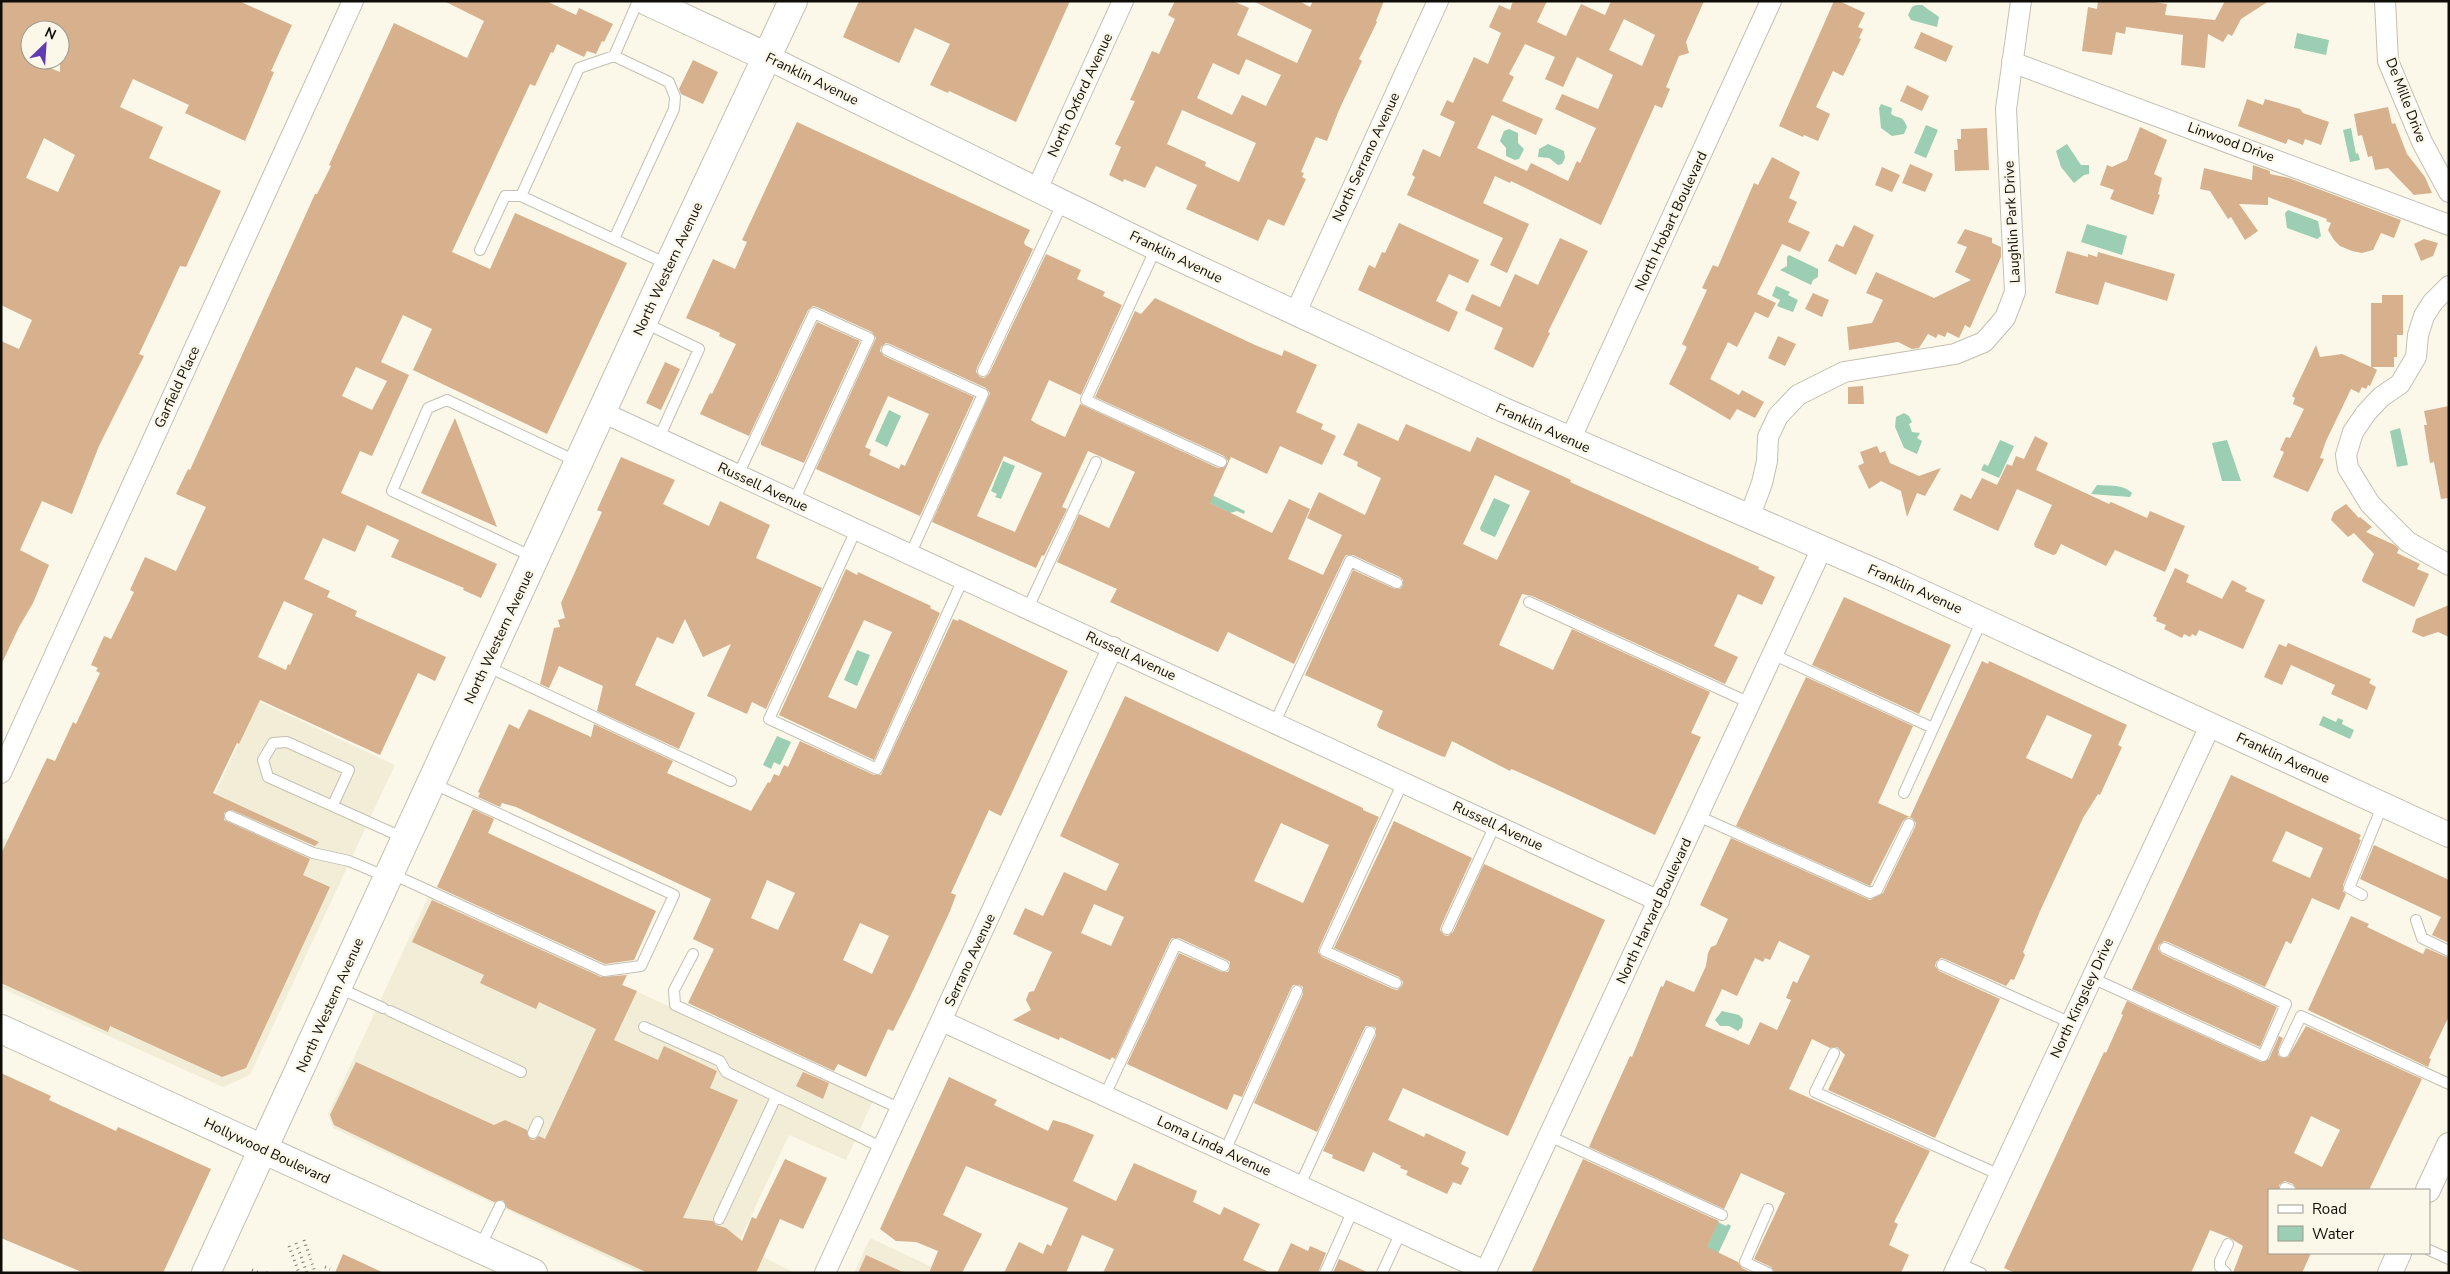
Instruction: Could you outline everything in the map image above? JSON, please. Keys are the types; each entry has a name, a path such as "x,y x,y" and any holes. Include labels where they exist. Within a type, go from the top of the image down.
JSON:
{"main road":[{"name":"Franklin Avenue","path":"647,1 767,57"},
{"name":"North Western Avenue","path":"206,1273 669,265 793,1"},
{"name":"Hollywood Boulevard","path":"1,1029 533,1273"}],"street":[{"name":"Garfield Place","path":"1,773 353,1"},
{"name":"North Oxford Avenue","path":"1037,189 1124,1"},
{"name":"North Serrano Avenue","path":"1295,314 1438,1"},
{"name":"North Hobart Boulevard","path":"1570,440 1771,1"},
{"name":"Laughlin Park Drive","path":"1749,518 1762,483 1767,461 1768,437 1778,416 1798,395 1844,372 1954,354 1984,342 2005,318 2015,292 2006,109 2021,1"},
{"name":"De Mille Drive","path":"2385,1 2388,61 2422,142 2449,192"},
{"name":"Franklin Avenue","path":"767,57 1295,314 1570,440 1822,548 1982,620 2449,835"},
{"name":"Linwood Drive","path":"2012,62 2449,225"},
{"path":"2449,286 2433,302 2424,316 2418,335 2416,357 2400,384 2381,397 2366,413 2353,432 2346,455 2348,468 2370,504 2408,542 2449,565"},
{"name":"Russell Avenue","path":"602,412 1659,901"},
{"name":"North Harvard Boulevard","path":"1485,1272 1822,548"},
{"name":"Serrano Avenue","path":"826,1273 1113,647"},
{"name":"North Kingsley Drive","path":"1956,1268 2211,724"},
{"name":"Loma Linda Avenue","path":"942,1021 1485,1272"},
{"path":"2428,1189 2449,1145"},
{"path":"2390,1273 2399,1254"}],"lane":[{"path":"614,56 638,1"},
{"path":"521,196 580,68 614,56 669,82 674,97 674,109 614,239"},
{"path":"480,250 505,196 521,196 669,265"},
{"path":"983,371 1063,202"},
{"path":"1156,248 1086,400 1221,462"},
{"path":"738,475 814,313 869,338 794,501"},
{"path":"643,322 699,349 659,438"},
{"path":"887,350 983,394 910,555"},
{"path":"535,558 392,492 428,408 447,400 579,463"},
{"path":"1028,608 1096,462"},
{"path":"856,530 769,719 877,769 963,579"},
{"path":"1275,722 1350,561 1397,582"},
{"path":"1529,602 1750,703"},
{"path":"1904,793 1982,620"},
{"path":"1772,654 1933,728"},
{"path":"485,666 731,782"},
{"path":"333,805 349,770 287,742 273,743 263,760 268,777 405,838"},
{"path":"230,816 313,853 388,875 604,971 641,966 674,895 431,782"},
{"path":"1396,983 1326,951 1403,782"},
{"path":"2362,895 2349,888 2383,804"},
{"path":"1698,816 1870,893 1877,890 1909,824"},
{"path":"1447,929 1495,824"},
{"path":"2416,920 2422,938 2449,951"},
{"path":"1105,1095 1176,944 1224,966"},
{"path":"2092,978 2262,1056 2286,1004 2165,948"},
{"path":"693,954 674,990 675,1005 901,1109"},
{"path":"1942,965 2071,1023"},
{"path":"338,987 521,1072"},
{"path":"1225,1151 1297,991"},
{"path":"2284,1052 2301,1016 2449,1084"},
{"path":"644,1027 720,1061 726,1072 883,1148"},
{"path":"1300,1185 1370,1032"},
{"path":"1834,1054 1815,1092 2000,1175"},
{"path":"720,1219 776,1097"},
{"path":"533,1133 538,1122"},
{"path":"1549,1136 1722,1215"},
{"path":"479,1248 500,1206"},
{"path":"1768,1209 1745,1262 1768,1273"},
{"path":"1325,1273 1353,1210"},
{"path":"1382,1273 1400,1232"},
{"path":"2226,1273 2220,1268 2220,1261 2228,1244"},
{"path":"2430,1250 2449,1259"},
{"path":"1956,1268 1981,1273"}],"path":[{"path":"304,1240 315,1272"},
{"path":"296,1243 308,1273"},
{"path":"289,1246 299,1273"},
{"path":"326,1266 330,1269"},
{"path":"252,1270 258,1273"}],"shaded area":[{"path":"258,701 395,765 250,1075 223,1087 1,988 1,837 162,909"},
{"path":"429,895 873,1101 846,1160 789,1135 738,1244 795,1273 641,1273 333,1128 328,1114"},
{"path":"870,1238 945,1273 854,1273"}],"water":[{"path":"1922,5 1939,17 1937,27 1911,20 1908,15 1912,7"},
{"path":"2297,33 2329,40 2326,55 2294,48"},
{"path":"1881,104 1892,108 1891,114 1904,120 1907,127 1904,134 1892,136 1881,128 1879,108"},
{"path":"1926,125 1938,130 1926,158 1914,153"},
{"path":"2351,128 2356,154 2358,153 2360,160 2350,162 2343,130"},
{"path":"1509,129 1518,133 1518,143 1524,149 1519,159 1515,160 1506,156 1506,148 1500,141 1504,131"},
{"path":"1548,144 1564,151 1565,158 1562,164 1558,165 1549,158 1538,157 1539,149"},
{"path":"2067,144 2081,165 2089,165 2089,174 2084,175 2074,183 2061,167 2056,151"},
{"path":"2288,210 2318,221 2321,236 2317,239 2287,228 2285,213"},
{"path":"2087,224 2127,236 2122,255 2081,242"},
{"path":"1789,255 1818,269 1818,277 1813,280 1811,285 1780,270 1787,266 1787,257"},
{"path":"1776,286 1790,292 1788,295 1798,300 1793,312 1777,306 1780,300 1772,296"},
{"path":"889,410 901,416 887,447 875,441"},
{"path":"1904,413 1909,416 1912,422 1909,424 1912,432 1920,433 1917,438 1922,441 1917,454 1904,448 1895,427 1896,417"},
{"path":"2400,428 2408,465 2397,467 2390,431"},
{"path":"2000,440 2014,446 1999,478 1981,470 1984,464 1988,466"},
{"path":"2227,440 2241,481 2222,481 2212,443"},
{"path":"1003,461 1015,466 1001,499 995,497 997,494 991,491"},
{"path":"2097,485 2120,487 2132,493 2130,497 2091,494"},
{"path":"1210,494 1245,511 1244,514 1237,511 1230,513 1210,503"},
{"path":"1494,498 1510,505 1495,537 1481,531 1480,528"},
{"path":"857,650 870,655 857,686 844,680"},
{"path":"2323,716 2336,722 2338,718 2343,720 2342,724 2354,730 2350,739 2319,725"},
{"path":"777,736 791,742 780,765 774,762 771,769 763,765"},
{"path":"1722,1011 1739,1015 1743,1019 1742,1027 1738,1031 1729,1026 1720,1026 1715,1020"},
{"path":"1718,1222 1731,1226 1717,1256 1705,1251"}],"building":[{"path":"1,1 239,1 292,25 271,71 274,72 245,141 185,113 189,105 133,79 120,107 163,127 149,158 221,191 186,267 180,266 139,354 144,356 99,446 72,514 42,501 20,550 49,565 33,603 1,665 1,341 19,349 32,320 1,305","holes":["44,138 75,155 58,192 26,178"]},
{"path":"444,1 546,1 576,15 579,8 613,24 596,54 587,51 584,57 557,44 553,53 551,52 535,86 530,84 452,252 490,269 515,213 627,263 547,434 413,370 432,329 403,315 381,362 409,375 372,456 360,451 341,493 497,564 481,598 463,590 464,588 391,557 399,540 367,525 355,552 323,538 304,579 330,591 327,597 357,611 355,616 446,657 435,681 418,673 380,755 260,700 239,744 237,743 213,793 319,842 315,846 232,810 224,813 224,820 310,859 303,875 330,887 246,1068 222,1077 110,1026 108,1032 1,983 1,854 47,758 55,761 73,722 76,724 100,673 96,671 98,668 91,665 104,636 111,639 134,592 130,590 145,557 176,571 206,507 176,494 188,469 190,470 315,194 317,194 331,166 329,165 394,23 467,58 484,21","holes":["356,367 387,381 372,410 342,396","284,601 313,614 286,670 258,657"]},
{"path":"859,1 1070,1 1016,122 949,91 948,93 930,85 950,44 915,28 899,63 843,37"},
{"path":"1175,1 1233,1 1249,8 1237,35 1297,63 1312,30 1253,1 1299,1 1310,7 1313,1 1384,1 1377,22 1359,59 1362,61 1327,141 1316,137 1301,172 1304,173 1302,177 1306,179 1284,226 1268,219 1258,241 1186,209 1197,185 1156,166 1145,188 1124,179 1123,182 1109,175 1121,147 1115,144 1135,101 1130,100 1152,51 1159,54 1175,19 1168,15","holes":["1246,59 1281,75 1266,106 1242,95 1232,115 1197,98 1213,63 1239,75","1182,110 1256,143 1239,182 1205,166 1206,162 1167,144"]},
{"path":"1513,1 1547,1 1537,22 1566,36 1581,4 1605,15 1611,1 1704,1 1686,42 1689,53 1679,56 1666,87 1670,89 1662,108 1655,105 1601,225 1511,181 1510,183 1495,176 1483,203 1529,224 1507,273 1490,265 1503,238 1407,195 1415,177 1412,175 1423,149 1440,157 1455,122 1440,115 1447,100 1453,103 1474,57 1488,64 1501,33 1489,27 1499,5 1510,10","holes":["1624,19 1655,35 1642,66 1609,50","1525,44 1555,57 1545,79 1563,87 1577,57 1613,75 1598,109 1562,94 1555,109 1596,128 1580,163 1577,161 1568,181 1531,163 1527,171 1477,148 1492,115 1536,135 1543,119 1502,101 1514,77 1509,74"]},
{"path":"1834,1 1839,1 1865,13 1858,27 1863,29 1859,38 1861,39 1843,76 1833,71 1816,107 1830,114 1818,141 1804,135 1803,137 1779,126"},
{"path":"2098,1 2148,1 2167,4 2165,15 2215,20 2225,1 2269,1 2241,19 2232,36 2228,34 2223,42 2208,34 2205,68 2181,65 2183,35 2126,27 2125,34 2116,32 2112,55 2082,51 2088,7 2097,9"},
{"path":"1921,32 1953,46 1946,62 1914,48"},
{"path":"693,60 718,72 703,104 681,94 679,89"},
{"path":"1907,85 1929,96 1922,111 1900,101"},
{"path":"2247,99 2263,105 2265,99 2300,109 2303,113 2329,122 2321,145 2305,139 2303,145 2288,139 2286,144 2238,126"},
{"path":"2388,107 2392,124 2395,123 2407,154 2425,177 2432,193 2414,195 2388,168 2375,170 2372,156 2368,157 2362,135 2358,136 2354,114"},
{"path":"797,122 1030,230 1024,242 1025,245 1033,249 977,368 976,372 980,377 984,378 989,374 1046,254 1081,270 1077,279 1105,292 1103,296 1122,305 1081,395 1049,380 1031,420 1037,424 1065,437 1080,404 1218,468 1225,467 1228,461 1224,456 1095,397 1135,311 1141,314 1155,298 1255,345 1282,356 1284,350 1317,365 1296,412 1323,424 1321,429 1336,436 1322,465 1280,446 1267,474 1231,457 1210,503 1272,533 1289,499 1310,509 1288,559 1323,575 1342,535 1307,518 1319,492 1365,515 1381,478 1357,466 1358,462 1343,455 1358,423 1398,441 1406,424 1470,452 1477,437 1571,480 1570,482 1759,567 1758,569 1775,577 1762,605 1738,594 1714,646 1738,657 1725,684 1532,596 1522,594 1499,645 1553,670 1572,629 1710,692 1691,733 1701,737 1655,835 1514,770 1511,769 1510,771 1452,741 1445,757 1379,728 1377,725 1383,711 1305,675 1353,570 1395,589 1400,589 1403,585 1403,580 1400,577 1353,555 1346,555 1344,558 1294,664 1228,632 1218,652 1110,602 1117,589 1057,562 1079,514 1109,528 1135,472 1088,451 1062,507 1067,509 1044,556 1042,555 1036,568 932,522 990,393 986,388 890,344 886,343 881,347 880,351 884,356 974,397 920,516 816,469 876,338 872,332 817,307 813,306 808,310 749,436 700,414 710,393 712,394 736,344 719,336 720,333 686,318 713,259 735,269 747,242 742,240","holes":["888,396 929,414 905,466 901,464 899,469 869,455 871,450 865,447","1004,456 1042,473 1015,532 977,516","1495,475 1530,491 1497,560 1463,544"]},
{"path":"2140,127 2167,140 2154,174 2162,178 2158,194 2160,195 2153,215 2110,199 2114,190 2100,185 2107,165 2112,167 2127,160"},
{"path":"1987,128 1989,170 1955,171 1954,150 1958,150 1957,139 1961,139 1961,129"},
{"path":"1772,157 1800,172 1789,198 1797,202 1788,222 1810,232 1800,252 1782,244 1757,294 1776,303 1768,318 1755,312 1737,347 1728,342 1710,379 1739,395 1742,390 1764,402 1755,418 1737,409 1730,420 1669,384 1687,347 1682,344 1707,290 1702,288 1713,265 1718,267 1754,183 1758,185"},
{"path":"1910,164 1933,174 1925,192 1902,183"},
{"path":"2253,165 2270,171 2270,174 2289,178 2401,220 2394,238 2381,233 2373,250 2362,253 2352,251 2340,246 2334,240 2328,230 2331,223 2326,221 2327,219 2268,197 2268,205 2239,204 2258,231 2245,240 2231,217 2228,219 2210,191 2200,189 2204,168 2252,180"},
{"path":"1882,167 1900,175 1892,192 1875,185"},
{"path":"1399,223 1479,260 1468,283 1449,274 1436,301 1458,312 1449,332 1358,290 1369,265 1375,268 1382,252 1385,253"},
{"path":"1854,225 1874,235 1856,275 1828,261 1836,244 1843,247"},
{"path":"1965,229 1992,238 1992,243 2001,247 2001,257 1970,328 1965,325 1959,338 1947,332 1945,337 1938,334 1936,338 1928,334 1919,348 1912,349 1898,342 1849,350 1847,327 1872,323 1883,300 1866,293 1876,272 1934,298 1971,280 1955,272 1967,247 1957,243"},
{"path":"1560,238 1588,251 1548,332 1550,333 1533,368 1494,349 1503,328 1465,310 1472,294 1500,307 1515,274 1538,285"},
{"path":"2424,239 2438,243 2433,256 2421,261 2414,244"},
{"path":"2067,251 2088,257 2088,254 2097,257 2098,252 2175,274 2167,301 2105,282 2098,305 2055,293"},
{"path":"1813,293 1829,300 1822,317 1805,309"},
{"path":"2382,295 2403,295 2403,335 2397,335 2397,357 2394,357 2394,367 2372,367 2377,370 2370,386 2368,385 2366,389 2362,387 2359,393 2351,389 2326,441 2320,458 2324,459 2308,492 2273,477 2284,452 2280,450 2286,437 2290,438 2304,409 2293,404 2295,398 2292,396 2316,345 2320,357 2342,354 2371,367 2371,303 2382,303"},
{"path":"817,322 860,341 804,463 761,445 761,442"},
{"path":"1778,336 1796,344 1785,366 1768,358"},
{"path":"665,362 680,369 661,410 646,403"},
{"path":"1863,386 1864,404 1848,404 1848,387"},
{"path":"2449,406 2449,498 2441,499 2434,462 2430,463 2424,425 2427,425 2424,411"},
{"path":"455,418 497,527 421,493"},
{"path":"2035,436 2048,443 2036,470 2109,504 2111,502 2147,518 2150,511 2185,526 2165,572 2115,550 2106,566 2061,544 2056,554 2053,555 2035,547 2034,544 2052,505 2017,489 1998,531 1953,510 1961,494 1971,499 1982,478 1997,485 2007,464 2012,466 2016,456 2024,459"},
{"path":"1877,446 1880,453 1885,451 1890,463 1919,476 1941,468 1925,496 1917,493 1907,517 1901,491 1881,481 1869,489 1858,466 1864,463 1860,452"},
{"path":"621,457 675,480 663,504 709,526 720,501 770,525 756,558 822,588 766,709 752,702 747,714 707,696 731,644 703,657 685,619 673,644 657,637 635,685 695,713 679,749 597,711 603,686 559,666 549,688 540,684 554,628 560,627 558,620 565,618 561,603 602,512 597,510"},
{"path":"2346,504 2359,518 2372,527 2366,532 2395,545 2399,549 2397,553 2420,564 2417,569 2429,574 2414,607 2363,582 2362,580 2374,554 2354,533 2348,537 2331,520 2334,512"},
{"path":"2175,568 2189,575 2186,582 2222,599 2232,580 2247,588 2245,591 2265,600 2243,649 2199,630 2196,636 2192,634 2190,637 2184,634 2182,638 2164,629 2166,625 2156,621 2157,618 2153,616"},
{"path":"846,569 857,575 858,572 931,606 930,608 940,613 874,760 779,715","holes":["864,620 892,632 856,709 828,697"]},
{"path":"1844,597 1951,645 1919,714 1812,665"},
{"path":"2449,605 2449,637 2438,632 2423,637 2412,632 2416,619"},
{"path":"953,619 958,621 959,619 1068,671 1001,816 989,810 951,893 956,895 950,911 893,1031 888,1029 866,1077 838,1064 834,1071 688,1003 714,949 693,939 711,899 516,807 502,803 500,807 478,797 480,793 478,792 509,724 519,729 529,709 591,737 594,724 673,761 667,773 751,811 774,774 779,776 784,765 788,767 800,741 874,775 881,775","holes":["767,880 795,893 778,930 751,918","860,923 889,936 872,974 843,960"]},
{"path":"2288,643 2371,679 2369,683 2376,687 2367,710 2331,694 2335,685 2291,665 2282,685 2264,677 2279,644 2286,647"},
{"path":"1982,661 1988,664 1989,661 2127,725 2118,745 2122,747 2100,795 2098,794 2083,818 2040,911 2014,980 2011,979 2006,986 1945,959 1941,958 1936,962 1935,966 1939,971 2000,999 1935,1138 1828,1090 1845,1055 1837,1047 1830,1048 1812,1039 1789,1089 1930,1151 1894,1222 1898,1224 1889,1245 1909,1255 1901,1273 1775,1273 1771,1267 1754,1259 1785,1193 1741,1173 1724,1209 1589,1147 1630,1056 1632,1057 1661,986 1663,987 1666,980 1694,992 1706,966 1708,953 1711,947 1716,945 1728,919 1700,905 1731,838 1870,900 1883,893 1915,827 1916,823 1912,818 1908,817 1903,821 1870,886 1736,826 1806,677 1913,726 1878,803 1910,817","holes":["2047,715 2092,735 2072,779 2026,758","1779,941 1810,956 1797,983 1793,981 1786,998 1791,1000 1777,1030 1760,1022 1749,1045 1705,1026 1722,989 1737,996 1755,958 1763,962 1765,958 1770,960"]},
{"path":"1125,696 1379,817 1319,948 1318,952 1322,957 1393,989 1397,990 1402,986 1403,982 1399,977 1334,948 1394,821 1472,858 1441,926 1440,930 1444,935 1448,936 1453,932 1484,864 1605,920 1508,1136 1403,1088 1388,1120 1424,1137 1426,1133 1466,1152 1461,1164 1469,1168 1461,1185 1453,1182 1447,1194 1406,1175 1408,1171 1400,1168 1401,1166 1373,1152 1364,1172 1332,1158 1333,1155 1323,1151 1376,1035 1376,1028 1372,1026 1366,1026 1364,1029 1317,1132 1254,1103 1303,994 1303,987 1299,985 1293,985 1291,988 1242,1097 1234,1094 1227,1110 1127,1064 1179,953 1222,972 1228,972 1230,968 1230,962 1227,960 1179,938 1172,938 1170,941 1115,1059 1112,1057 1110,1060 1060,1037 1059,1040 1013,1020 1031,1010 1026,1000 1029,992 1034,991 1052,952 1013,934 1025,908 1043,916 1064,872 1106,891 1119,864 1060,836","holes":["1281,823 1329,845 1303,903 1254,881","1094,904 1124,917 1111,946 1081,933"]},
{"path":"2231,775 2361,835 2359,839 2361,840 2343,885 2343,891 2346,894 2339,910 2312,898 2291,944 2286,941 2265,987 2168,942 2164,941 2159,945 2158,949 2162,954 2277,1007 2260,1047 2132,989","holes":["2286,831 2323,848 2310,878 2272,861"]},
{"path":"473,809 494,819 488,833 656,911 634,960 605,964 437,887"},
{"path":"2374,845 2449,880 2449,943 2432,935 2441,917 2360,879"},
{"path":"432,900 601,977 627,975 622,985 637,991 614,1040 658,1060 664,1046 717,1071 710,1088 738,1100 683,1218 713,1221 716,1225 726,1228 742,1241 752,1217 756,1219 785,1159 827,1178 803,1229 780,1219 756,1273 648,1273 507,1208 503,1200 494,1202 334,1125 330,1115 356,1062 494,1125 505,1120 527,1130 530,1139 534,1140 539,1136 545,1139 596,1029 539,1002 536,1009 480,983 484,975 412,942"},
{"path":"2351,916 2369,924 2367,927 2423,954 2426,948 2449,958 2449,1016 2429,1058 2431,1059 2428,1067 2308,1010"},
{"path":"2127,1001 2261,1062 2269,1059 2279,1036 2283,1038 2278,1055 2282,1058 2288,1057 2306,1026 2422,1079 2369,1189 2296,1189 2293,1184 2285,1181 2279,1185 2279,1189 2268,1189 2268,1254 2311,1254 2302,1273 2233,1273 2243,1246 2230,1238 2210,1230 2191,1273 2015,1273 2004,1268 2123,1015 2121,1014","holes":["2311,1116 2340,1130 2322,1167 2294,1153"]},
{"path":"803,1072 829,1083 823,1099 796,1086"},
{"path":"1,1073 51,1096 49,1100 116,1131 118,1127 211,1169 163,1273 84,1273 1,1238"},
{"path":"949,1077 997,1100 994,1105 1048,1131 1053,1120 1094,1135 1073,1181 1116,1201 1134,1163 1197,1191 1193,1202 1220,1215 1224,1207 1260,1224 1243,1260 1271,1273 1103,1273 1114,1249 1082,1235 1066,1273 1004,1273 1019,1242 1043,1254 1047,1244 1051,1246 1068,1208 966,1166 943,1215 982,1234 962,1273 929,1273 938,1251 916,1242 896,1241 880,1229"},
{"path":"1583,1159 1719,1221 1707,1247 1738,1262 1742,1268 1752,1273 1531,1273"},
{"path":"1291,1243 1308,1251 1310,1246 1326,1253 1318,1273 1277,1273"},
{"path":"343,1254 384,1273 335,1273"},
{"path":"866,1255 905,1273 858,1273"},
{"path":"1339,1259 1369,1273 1333,1273"}]}
